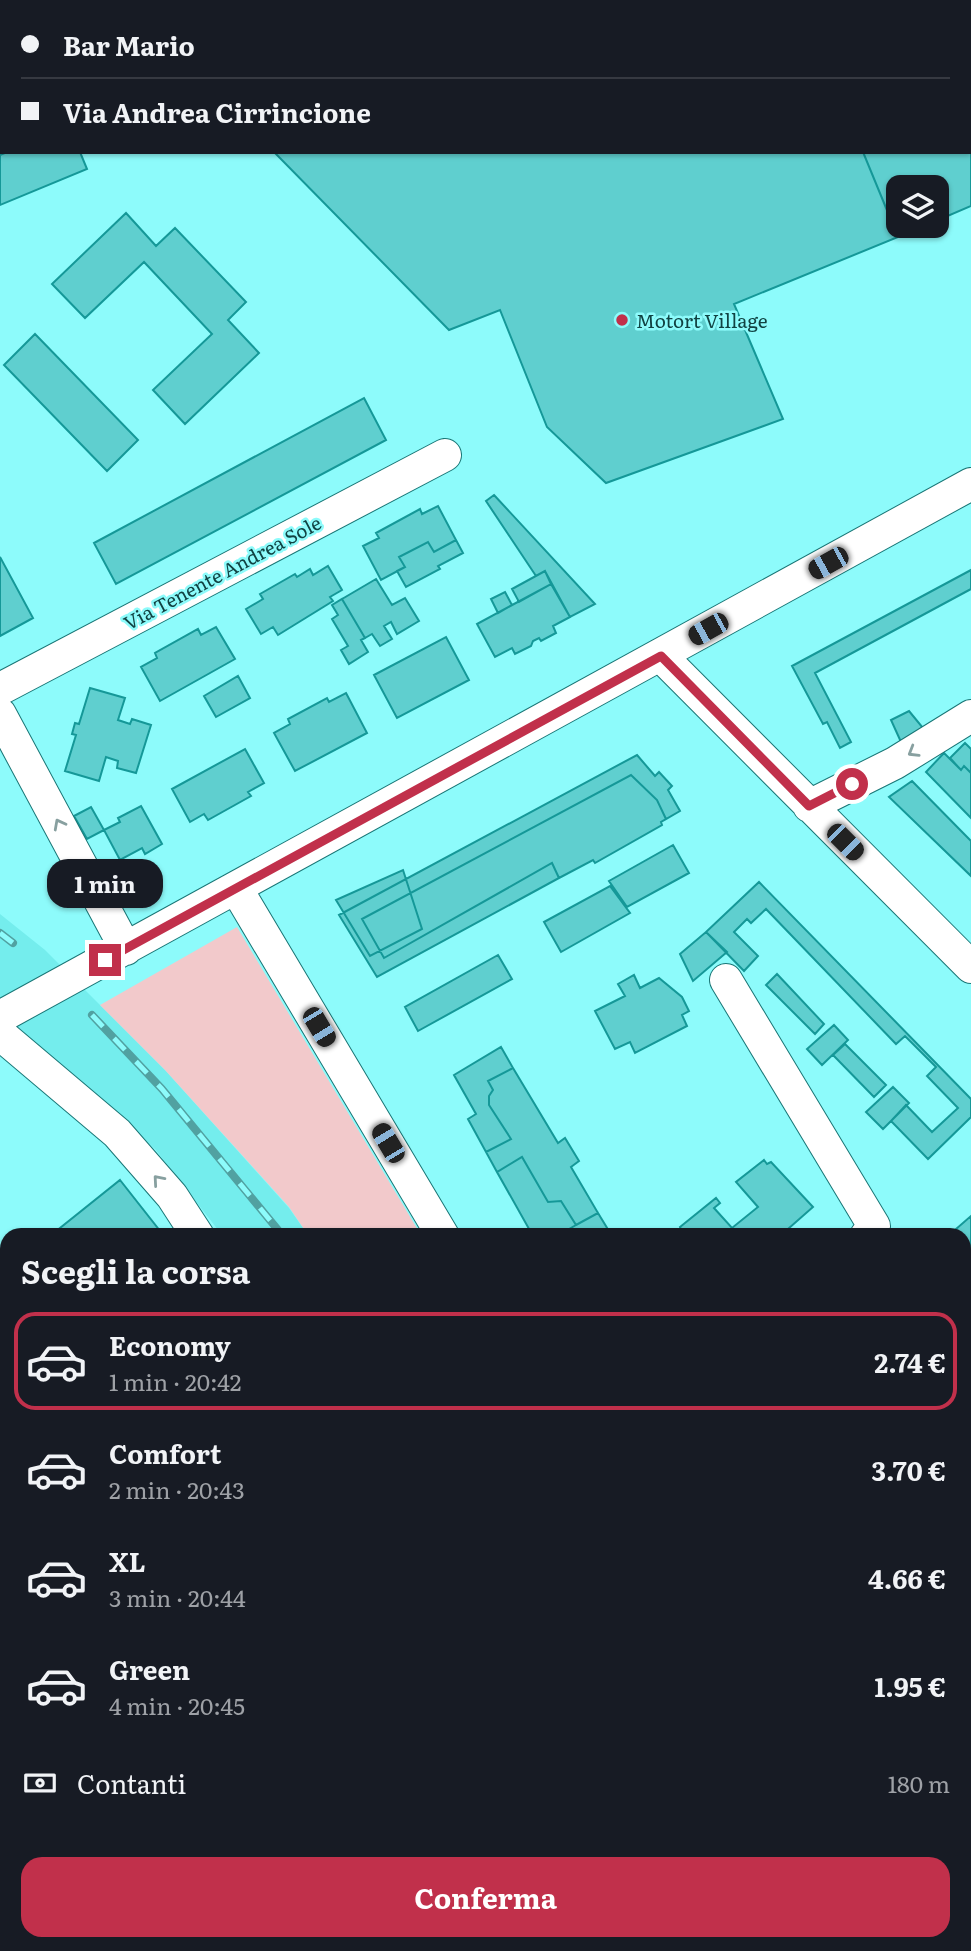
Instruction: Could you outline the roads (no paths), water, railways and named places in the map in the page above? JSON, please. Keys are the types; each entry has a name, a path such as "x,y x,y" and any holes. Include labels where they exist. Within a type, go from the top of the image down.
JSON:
{"street":[{"name":"Via Tenente Andrea Sole","path":"0,689 445,455"},
{"path":"0,1017 971,484"},
{"path":"661,656 971,967"},
{"path":"0,714 126,949"},
{"path":"809,806 895,763 971,716"},
{"path":"236,888 438,1228"},
{"path":"726,980 874,1226 872,1228"},
{"path":"0,1034 117,1133 172,1196 193,1228"}],"railway":[{"path":"0,933 13,943"},
{"path":"92,1015 162,1089 276,1228"}],"place":[{"name":"Motort Village","path":"622,320"}]}
